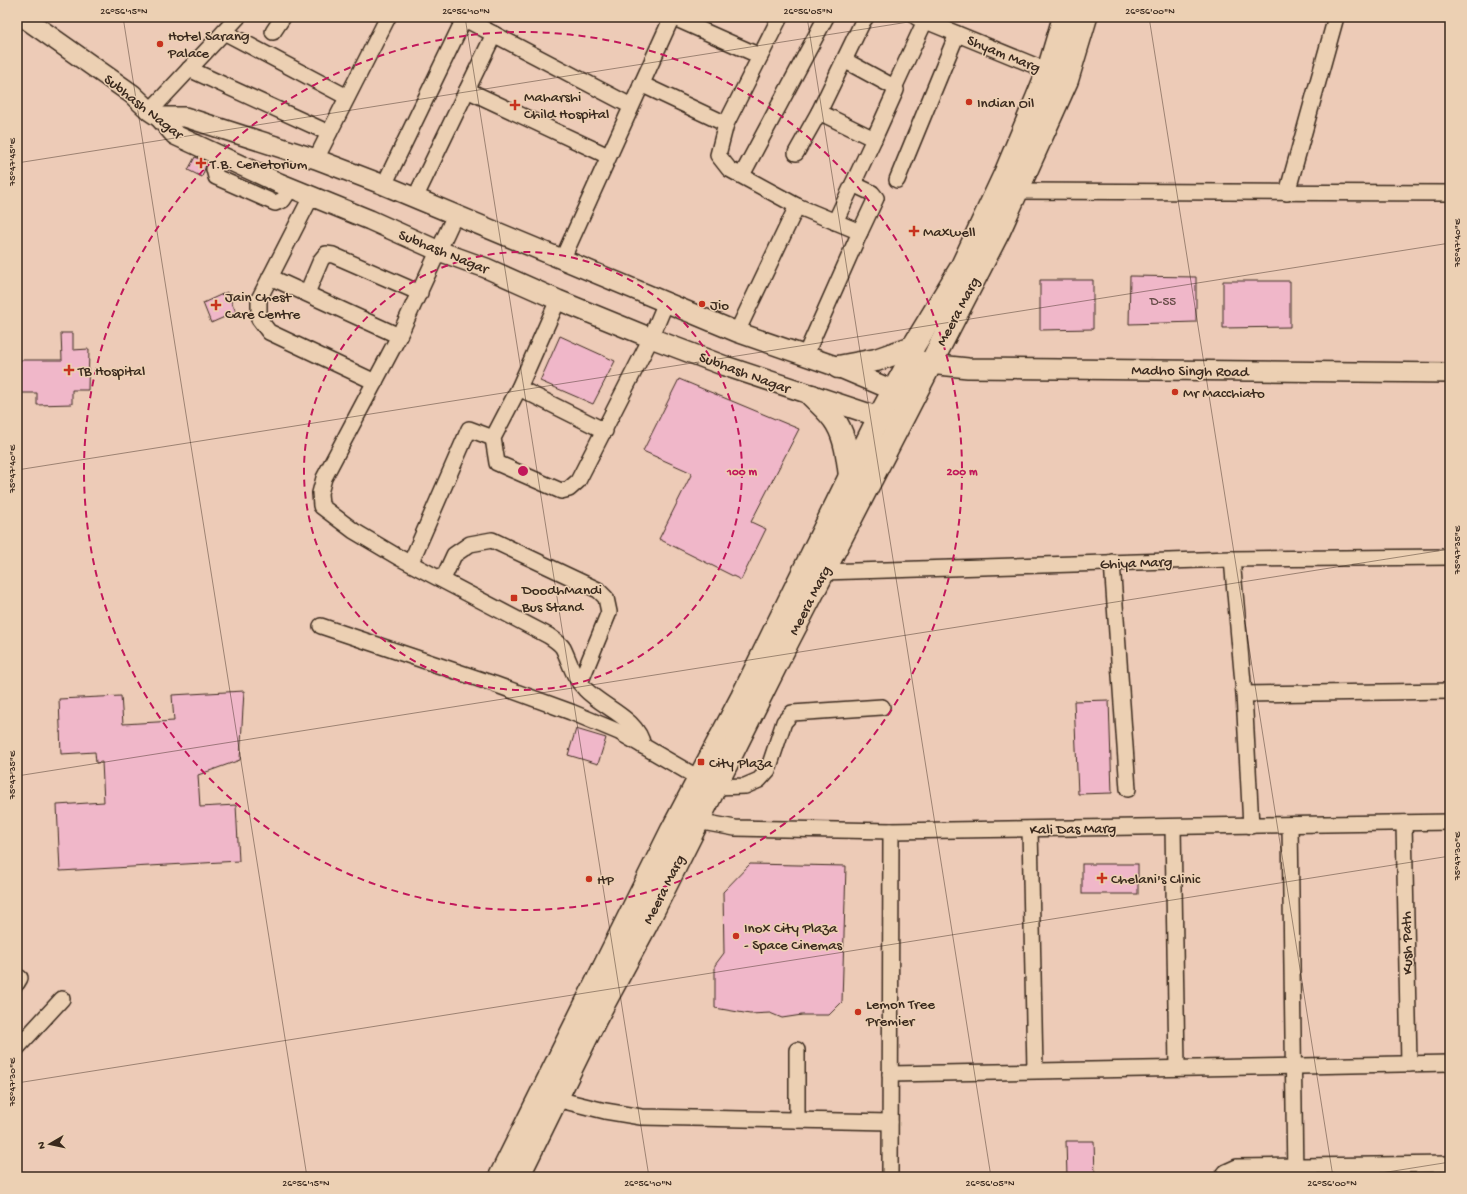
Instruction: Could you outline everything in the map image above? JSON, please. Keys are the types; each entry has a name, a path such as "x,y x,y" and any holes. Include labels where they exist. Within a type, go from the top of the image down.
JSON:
{"main road":[{"name":"Meera Marg","path":"500,1177 706,784 823,572 918,356 1005,174 1048,71 1064,17"},
{"name":"Meera Marg","path":"918,356 999,231 1067,80 1086,17"},
{"path":"838,367 876,360 918,356"},
{"path":"812,396 831,415 838,426 847,457 850,476"},
{"name":"Meera Marg","path":"706,784 745,690 850,476 888,422"},
{"name":"Meera Marg","path":"518,1177 596,1018 646,925 689,817"}],"street":[{"name":"Subhash Nagar","path":"23,17 132,94 175,134 219,155 290,188 312,195 439,251 486,268 558,300 651,338 725,366 888,422"},
{"path":"155,114 189,69 238,17"},
{"path":"273,32 283,17"},
{"path":"316,159 388,17"},
{"path":"562,260 672,17 760,56"},
{"path":"780,17 726,124 718,155 730,169 798,206 860,232"},
{"path":"742,175 826,17"},
{"path":"796,153 819,112 866,17"},
{"path":"1287,192 1336,17"},
{"path":"384,185 462,18 631,106"},
{"path":"835,222 894,96 896,90 894,88 920,19"},
{"name":"Shyam Marg","path":"920,19 1048,71"},
{"path":"224,32 347,97"},
{"path":"415,198 494,34"},
{"path":"896,180 957,34"},
{"path":"844,60 894,88"},
{"path":"189,69 329,133"},
{"path":"641,84 726,124"},
{"path":"467,90 608,156"},
{"path":"819,112 874,139"},
{"path":"155,114 184,117 316,159 384,185 737,332 838,367 902,394"},
{"path":"805,356 876,198 872,193 853,184"},
{"path":"1017,191 1450,193"},
{"path":"312,195 259,299 259,319 269,332 375,382"},
{"path":"737,332 798,206"},
{"path":"455,215 399,336 324,478 320,493 321,506 354,531 549,636 562,647 571,671 584,689 602,704 630,722 642,738 643,746"},
{"path":"306,293 326,254 332,255 420,293"},
{"path":"270,278 399,336"},
{"path":"558,300 519,388 493,438 497,463 561,491 570,489 578,481 605,431 651,338 666,302"},
{"name":"Madho Singh Road","path":"918,356 968,368 1450,373"},
{"path":"519,388 605,431"},
{"path":"411,562 469,429 493,438"},
{"path":"443,579 454,555 470,544 492,540 598,590 606,598 609,612 580,683"},
{"name":"Ghiya Marg","path":"823,572 1232,559 1450,557"},
{"path":"1232,559 1244,694 1251,826"},
{"path":"1112,562 1128,789"},
{"path":"321,626 494,684 571,712 619,732 706,784 745,786 759,780 768,770 784,722 792,713 882,707"},
{"path":"1244,694 1450,691"},
{"name":"Kali Das Marg","path":"689,817 735,828 891,830 1450,822"},
{"name":"Kush Path","path":"1404,823 1409,1064"},
{"path":"1290,825 1294,1171"},
{"path":"1173,827 1177,1067"},
{"path":"1030,829 1036,1070"},
{"path":"890,1177 891,830"},
{"path":"17,1048 62,999"},
{"path":"797,1050 797,1120"},
{"path":"890,1074 1177,1067 1450,1063"},
{"path":"556,1099 605,1111 640,1117 890,1122"},
{"path":"1222,1177 1226,1172 1237,1167 1294,1171 1347,1171 1450,1164"}],"building":[{"path":"195,157 207,162 202,177 188,170"},
{"path":"1130,276 1196,277 1196,322 1129,324"},
{"path":"1040,280 1093,280 1093,329 1040,330"},
{"path":"1223,281 1290,281 1290,327 1223,328"},
{"path":"227,292 236,312 211,323 203,303"},
{"path":"61,333 73,333 73,350 89,349 88,390 72,390 72,404 37,405 37,393 17,393 17,360 62,360"},
{"path":"560,336 615,361 593,404 540,381"},
{"path":"679,379 799,429 751,522 766,529 741,580 659,539 692,473 643,451"},
{"path":"244,691 240,760 198,775 200,807 236,805 239,861 60,871 57,805 104,802 102,762 96,763 95,752 61,754 59,699 121,696 123,724 174,721 172,695"},
{"path":"1109,700 1112,793 1078,794 1074,701"},
{"path":"576,729 606,738 598,764 568,755"},
{"path":"750,864 846,866 842,1002 829,1015 802,1015 782,1018 770,1013 750,1014 715,1008 715,965 724,953 723,892"},
{"path":"1082,864 1138,864 1138,894 1082,894"},
{"path":"1066,1141 1094,1141 1095,1177 1067,1177"}],"place":[{"name":"Hotel Sarang Palace","path":"160,44"},
{"name":"Indian Oil","path":"969,102"},
{"name":"Maharshi Child Hospital","path":"515,105"},
{"name":"T.B. Cenetorium","path":"201,163"},
{"name":"Maxwell","path":"914,231"},
{"name":"Jio","path":"702,304"},
{"name":"Jain Chest Care Centre","path":"216,305"},
{"name":"TB Hospital","path":"69,370"},
{"name":"Mr Macchiato","path":"1175,392"},
{"name":"DoodhMandi Bus Stand","path":"514,598"},
{"name":"City Plaza","path":"701,762"},
{"name":"Chelani's Clinic","path":"1102,878"},
{"name":"HP","path":"589,879"},
{"name":"Inox City Plaza - Space Cinemas","path":"736,936"},
{"name":"Lemon Tree Premier","path":"858,1012"}]}
